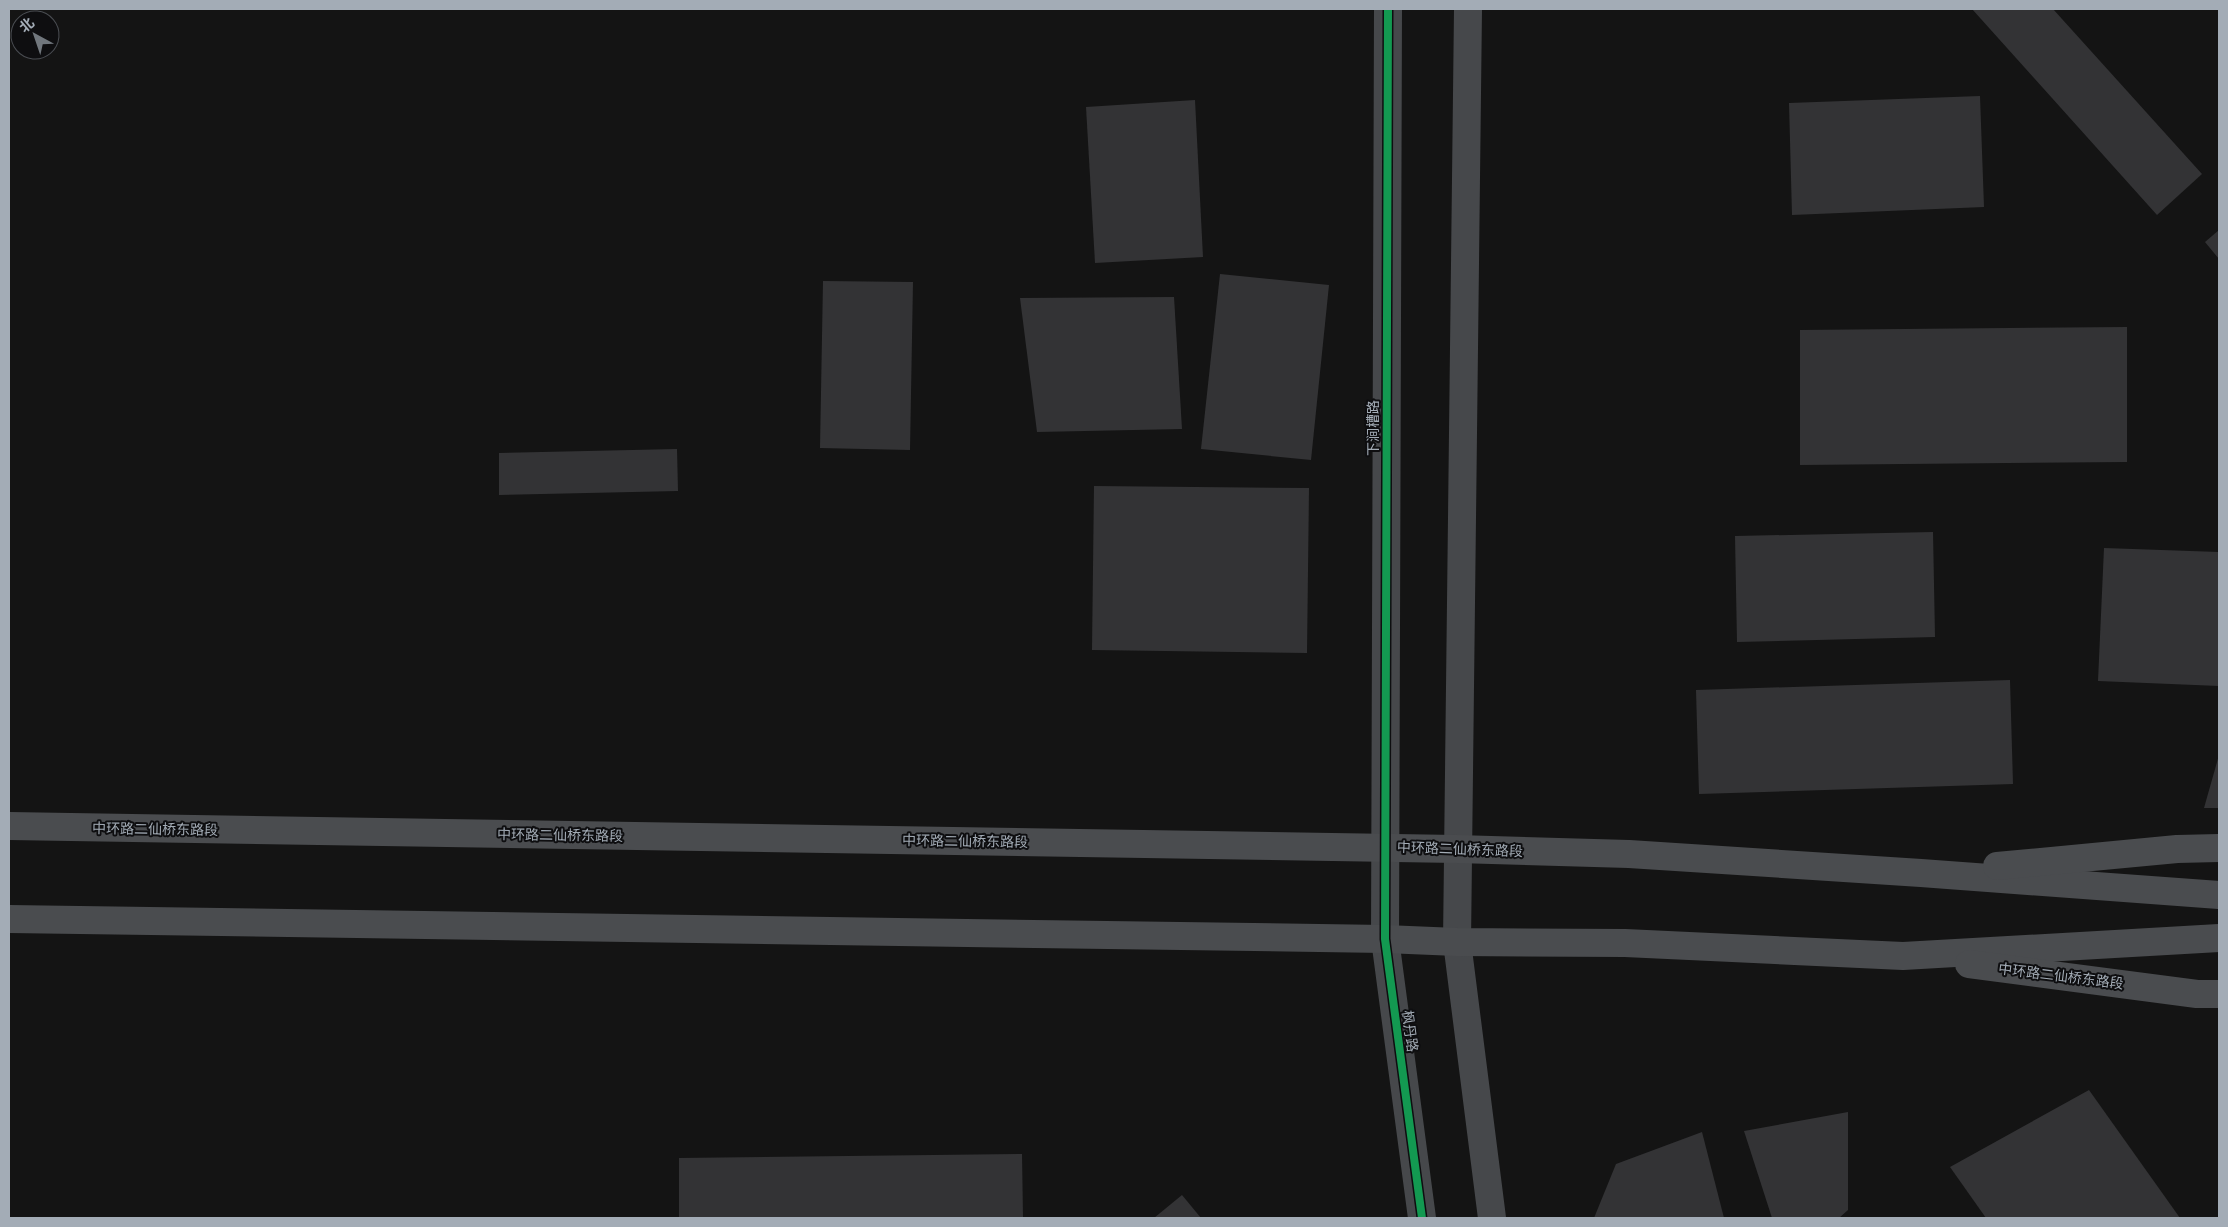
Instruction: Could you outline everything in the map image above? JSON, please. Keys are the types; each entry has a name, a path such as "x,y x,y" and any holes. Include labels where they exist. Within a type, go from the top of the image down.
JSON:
{"main road":[{"name":"中环路二仙桥东路段","path":"9,826 1384,847 1630,854 2214,895"},
{"name":"中环路二仙桥东路段","path":"1920,873 2177,849 2219,848"},
{"name":"中环路二仙桥东路段","path":"9,919 1385,939 1456,942 1625,943 1903,956 2197,994 2219,994"},
{"name":"中环路二仙桥东路段","path":"1903,956 2215,938"}],"street":[{"name":"下涧槽路","path":"1384,847 1388,9"},
{"path":"1468,9 1456,942 1492,1218"},
{"name":"枫丹路","path":"1384,847 1385,939 1422,1218"}],"building":[{"path":"1972,9 2053,9 2202,174 2157,215"},
{"path":"1980,96 1984,207 1792,215 1789,103"},
{"path":"1195,100 1203,257 1095,263 1086,107"},
{"path":"2219,230 2219,259 2205,242"},
{"path":"1220,274 1329,285 1311,460 1201,449"},
{"path":"823,281 913,282 910,450 820,448"},
{"path":"1174,297 1182,429 1037,432 1020,298"},
{"path":"2127,327 2127,462 1800,465 1800,330"},
{"path":"677,449 678,491 499,495 499,453"},
{"path":"1094,486 1309,488 1307,653 1092,650"},
{"path":"1933,532 1935,637 1737,642 1735,536"},
{"path":"2104,548 2219,552 2219,686 2098,681"},
{"path":"2010,680 2013,784 1699,794 1696,690"},
{"path":"2219,755 2219,808 2204,808"},
{"path":"2089,1090 2180,1218 1986,1218 1950,1167"},
{"path":"1848,1112 1848,1210 1839,1218 1772,1218 1744,1131"},
{"path":"1702,1132 1724,1218 1594,1218 1616,1164"},
{"path":"1022,1154 1023,1218 679,1218 679,1158"},
{"path":"1182,1195 1201,1218 1154,1218"}],"cycle path":[{"path":"1388,9 1385,939 1422,1218"}]}
